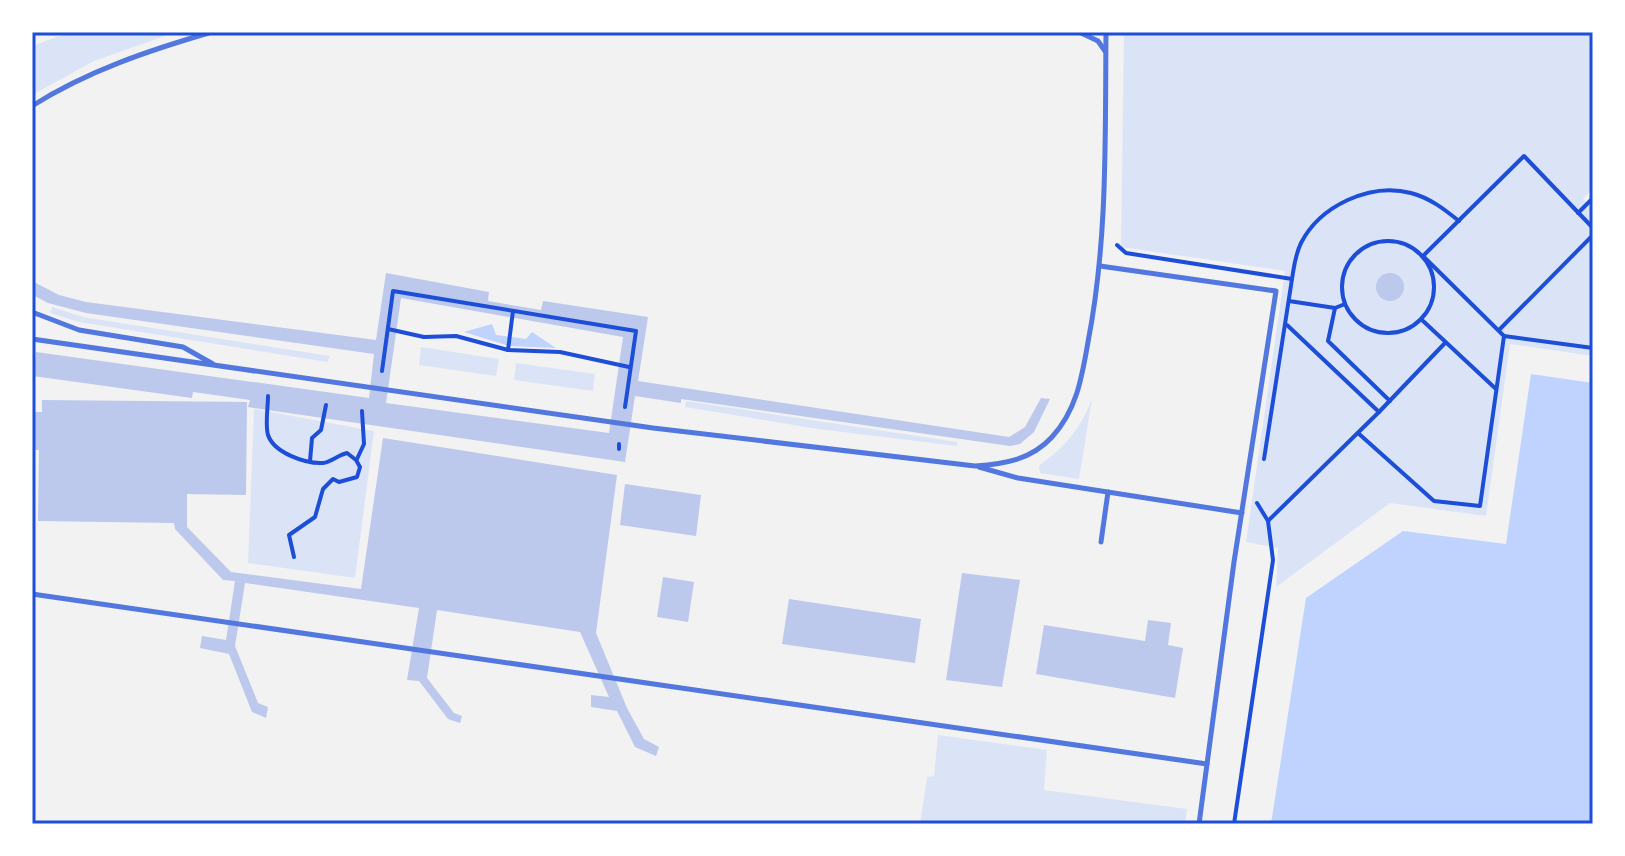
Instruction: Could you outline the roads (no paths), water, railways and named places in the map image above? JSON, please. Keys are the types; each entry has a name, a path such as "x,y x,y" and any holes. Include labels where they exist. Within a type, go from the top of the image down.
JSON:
{"lane":[{"path":"32,106 73,82 212,32"},
{"path":"1079,32 1098,41 1106,56"},
{"path":"975,466 999,465 1020,459 1051,438 1071,410 1081,381 1100,266 1105,192 1106,32"},
{"path":"1100,266 1276,291 1199,824"},
{"path":"32,312 79,330 183,347 217,366"},
{"path":"32,339 653,428 975,466 1018,478 1242,513"},
{"path":"1101,542 1108,492"},
{"path":"32,594 1207,764"}],"water":[{"path":"492,324 496,335 526,339 532,332 556,348 509,346 464,332"},
{"path":"1531,374 1593,383 1593,824 1271,824 1306,598 1403,531 1506,544"}]}
